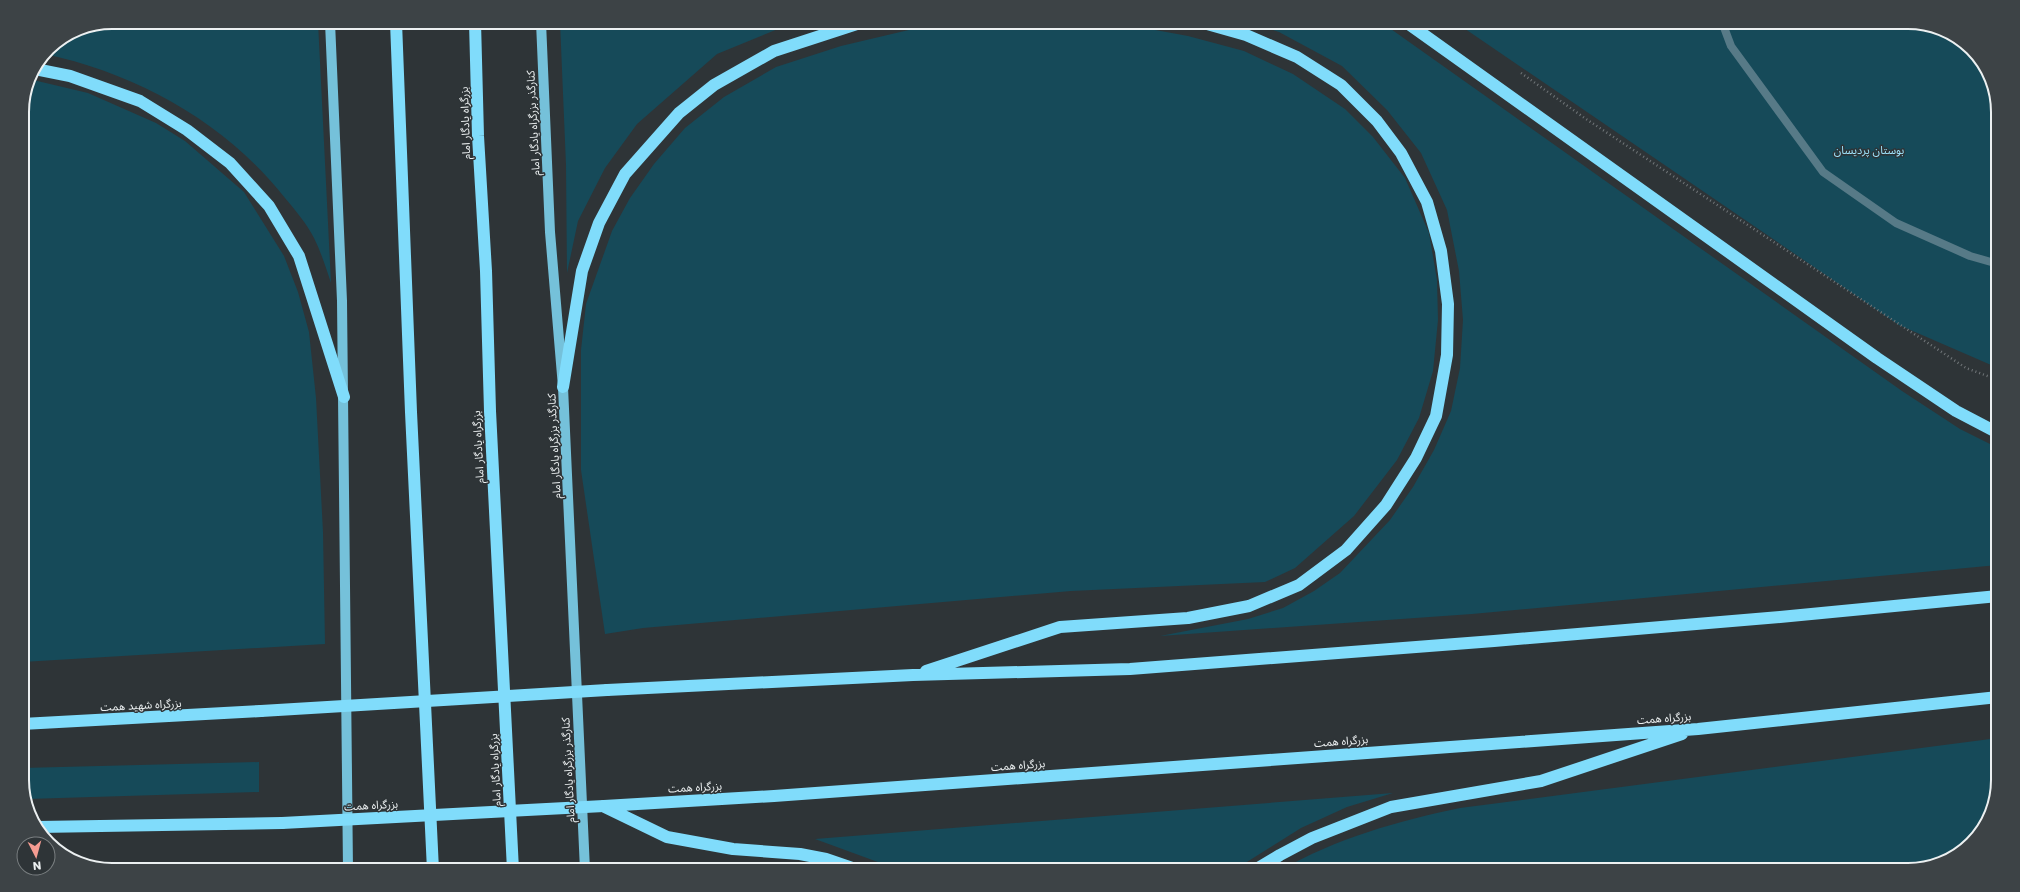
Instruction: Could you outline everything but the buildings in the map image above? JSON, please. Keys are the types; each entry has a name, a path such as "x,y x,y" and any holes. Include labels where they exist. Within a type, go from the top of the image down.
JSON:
{"highway":[{"path":"396,29 411,412 433,863"},
{"name":"بزرگراه یادگار امام","path":"475,29 478,136 486,271 490,411 513,863"},
{"path":"563,387 582,271 599,223 625,174 679,113 714,85 774,51 842,29"},
{"path":"913,675 1060,627 1188,618 1250,606 1299,585 1346,550 1386,505 1416,458 1436,416 1447,354 1447,297 1441,250 1427,202 1401,153 1377,121 1341,85 1297,57 1254,38 1224,29"},
{"path":"1416,29 1877,358 1956,411 1991,429"},
{"path":"41,70 70,76 140,101 187,130 230,163 269,206 299,256 344,397"},
{"path":"913,675 1130,669 1772,618 1991,597"},
{"name":"بزرگراه شهید همت","path":"29,724 607,690 913,675"},
{"name":"بزرگراه همت","path":"44,827 282,823 782,795 1698,729 1991,698"},
{"path":"1267,863 1312,838 1391,807 1541,781 1698,729"},
{"path":"604,806 667,837 733,849 800,854 838,863"}],"main road":[{"path":"330,29 342,301 348,863"},
{"name":"کنارگذر بزرگراه یادگار امام","path":"541,29 550,232 563,387 585,863"}],"lane":[{"path":"1725,29 1731,46 1823,172 1896,223 1970,256 1991,262"}],"path":[{"path":"1517,71 1586,120 1966,368 1991,377"}],"green space":[{"path":"112,29 318,29 331,283 317,243 304,222 262,171 236,147 208,125 178,105 113,74 51,56 66,43 80,35"},
{"path":"560,29 778,29 717,54 637,124 605,168 578,221 567,273 566,165"},
{"path":"913,29 1150,29 1188,36 1244,51 1293,74 1345,109 1373,137 1405,178 1429,233 1437,280 1438,320 1433,371 1419,418 1397,460 1354,516 1295,568 1265,582 1071,591 643,628 605,634 581,470 581,350 586,304 612,231 630,198 654,164 685,128 724,97 776,67 841,46"},
{"path":"1270,29 1391,29 1902,391 1960,429 1991,444 1991,566 1472,614 1160,636 1248,619 1283,608 1314,591 1340,573 1390,520 1413,487 1434,450 1451,411 1460,368 1463,320 1459,271 1447,210 1421,153 1387,110 1342,66 1279,32"},
{"name":"بوستان پردیسان","path":"1465,29 1908,29 1940,35 1958,46 1977,66 1987,86 1991,107 1991,365 1899,325"},
{"path":"36,81 88,93 156,123 185,141 244,192 284,256 298,292 309,332 316,398 323,532 325,644 29,662 29,107 33,86"},
{"path":"1991,739 1991,785 1985,812 1967,839 1954,849 1934,859 1924,861 1908,863 1294,863 1324,849 1368,832 1460,808"},
{"path":"259,762 259,792 32,799 29,785 29,768"},
{"path":"1393,793 1347,807 1301,828 1245,863 881,863 815,839"}]}
